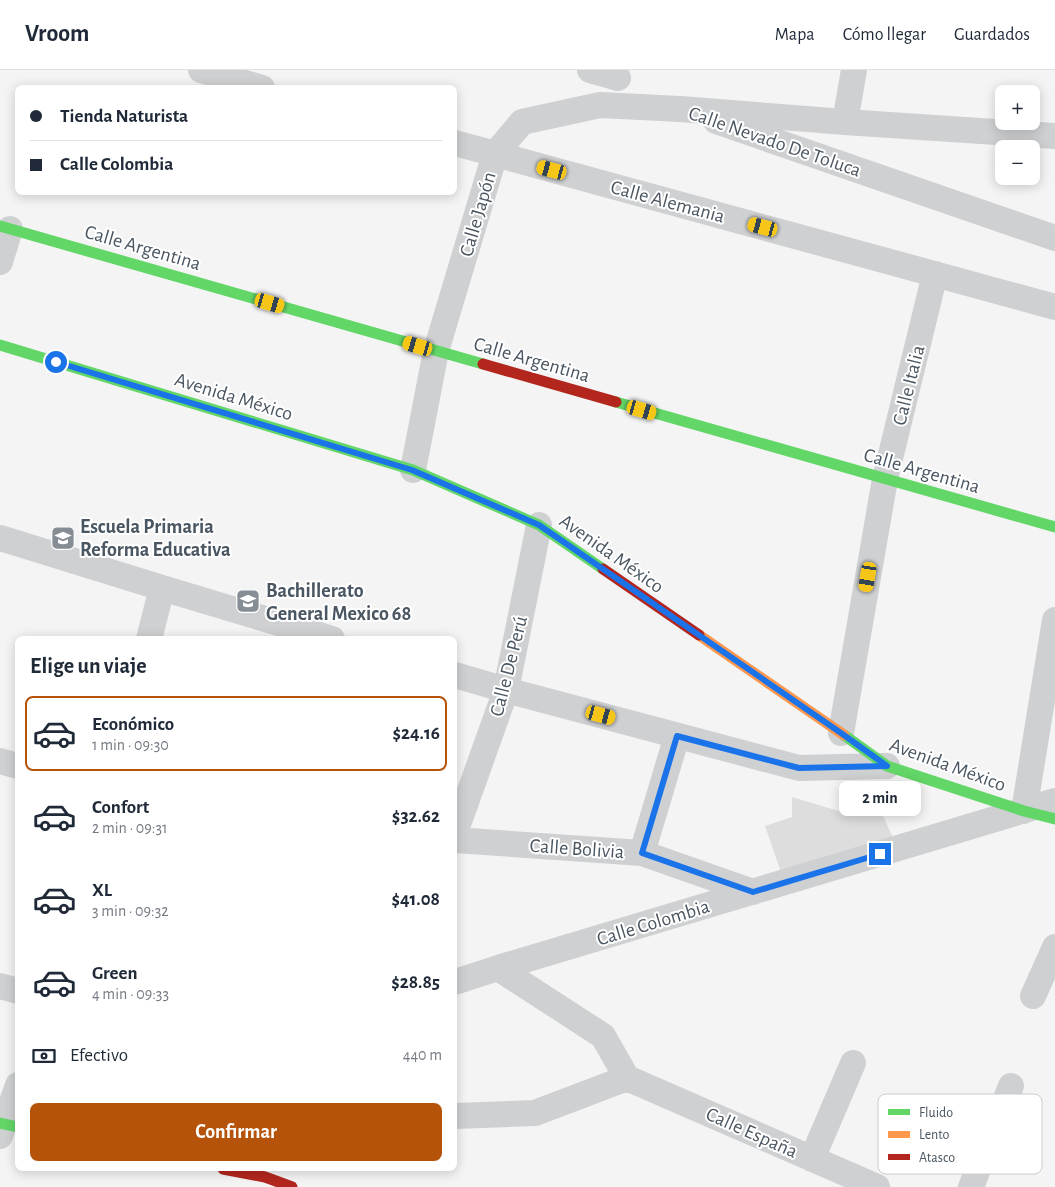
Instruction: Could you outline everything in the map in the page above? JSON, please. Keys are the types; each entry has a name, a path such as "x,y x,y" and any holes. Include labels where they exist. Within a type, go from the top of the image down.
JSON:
{"street":[{"path":"201,70 252,85"},
{"path":"590,70 618,78"},
{"path":"845,122 854,70"},
{"name":"Calle Japón","path":"412,470 436,351 495,154 522,122 600,105 680,109"},
{"name":"Calle Nevado De Toluca","path":"680,109 1055,136"},
{"name":"Calle Nevado De Toluca","path":"680,109 1055,238"},
{"name":"Calle Alemania","path":"457,144 1055,307"},
{"path":"0,262 5,227"},
{"name":"Calle Argentina","path":"5,227 1055,527"},
{"name":"Calle Italia","path":"841,733 885,479 935,274"},
{"name":"Avenida México","path":"0,345 412,470 539,525 887,766 1024,811 1055,819"},
{"name":"Calle De Perú","path":"457,826 506,690 539,525"},
{"path":"0,538 322,636"},
{"path":"150,636 162,588"},
{"path":"1024,811 1055,620"},
{"path":"457,676 799,768 887,766"},
{"path":"642,853 677,736"},
{"path":"0,760 15,765"},
{"name":"Calle Colombia","path":"457,981 1055,801"},
{"name":"Calle Bolivia","path":"457,840 642,853 753,892"},
{"path":"1033,996 1055,947"},
{"path":"457,1116 535,1113 627,1078 603,1036 498,968"},
{"path":"0,986 15,990"},
{"path":"812,1159 852,1063"},
{"name":"Calle España","path":"627,1078 877,1187"},
{"path":"1008,1094 1011,1086"},
{"path":"7,1126 15,1096"},
{"path":"250,1171 277,1173 292,1187"},
{"path":"970,1187 975,1174"}],"building":[{"path":"792,797 845,813 878,805 895,842 784,881 765,826 792,817"}],"traffic: fast":[{"path":"0,226 483,364"},
{"path":"0,345 413,470 539,525 603,569"},
{"path":"616,402 1055,527"},
{"path":"844,735 887,766 1024,811 1055,819"},
{"path":"0,1123 15,1126"}],"traffic: slow":[{"path":"699,635 844,735"}],"traffic: jam":[{"path":"483,364 616,402"},
{"path":"603,569 699,635"},
{"path":"234,1171 265,1177 292,1187"}],"place":[{"name":"Escuela Primaria Reforma Educativa","path":"63,538"},
{"name":"Bachillerato General Mexico 68","path":"248,601"}],"route":[{"path":"56,362 412,470 539,525 887,766 799,768 677,736 642,853 753,892 880,854"}]}
